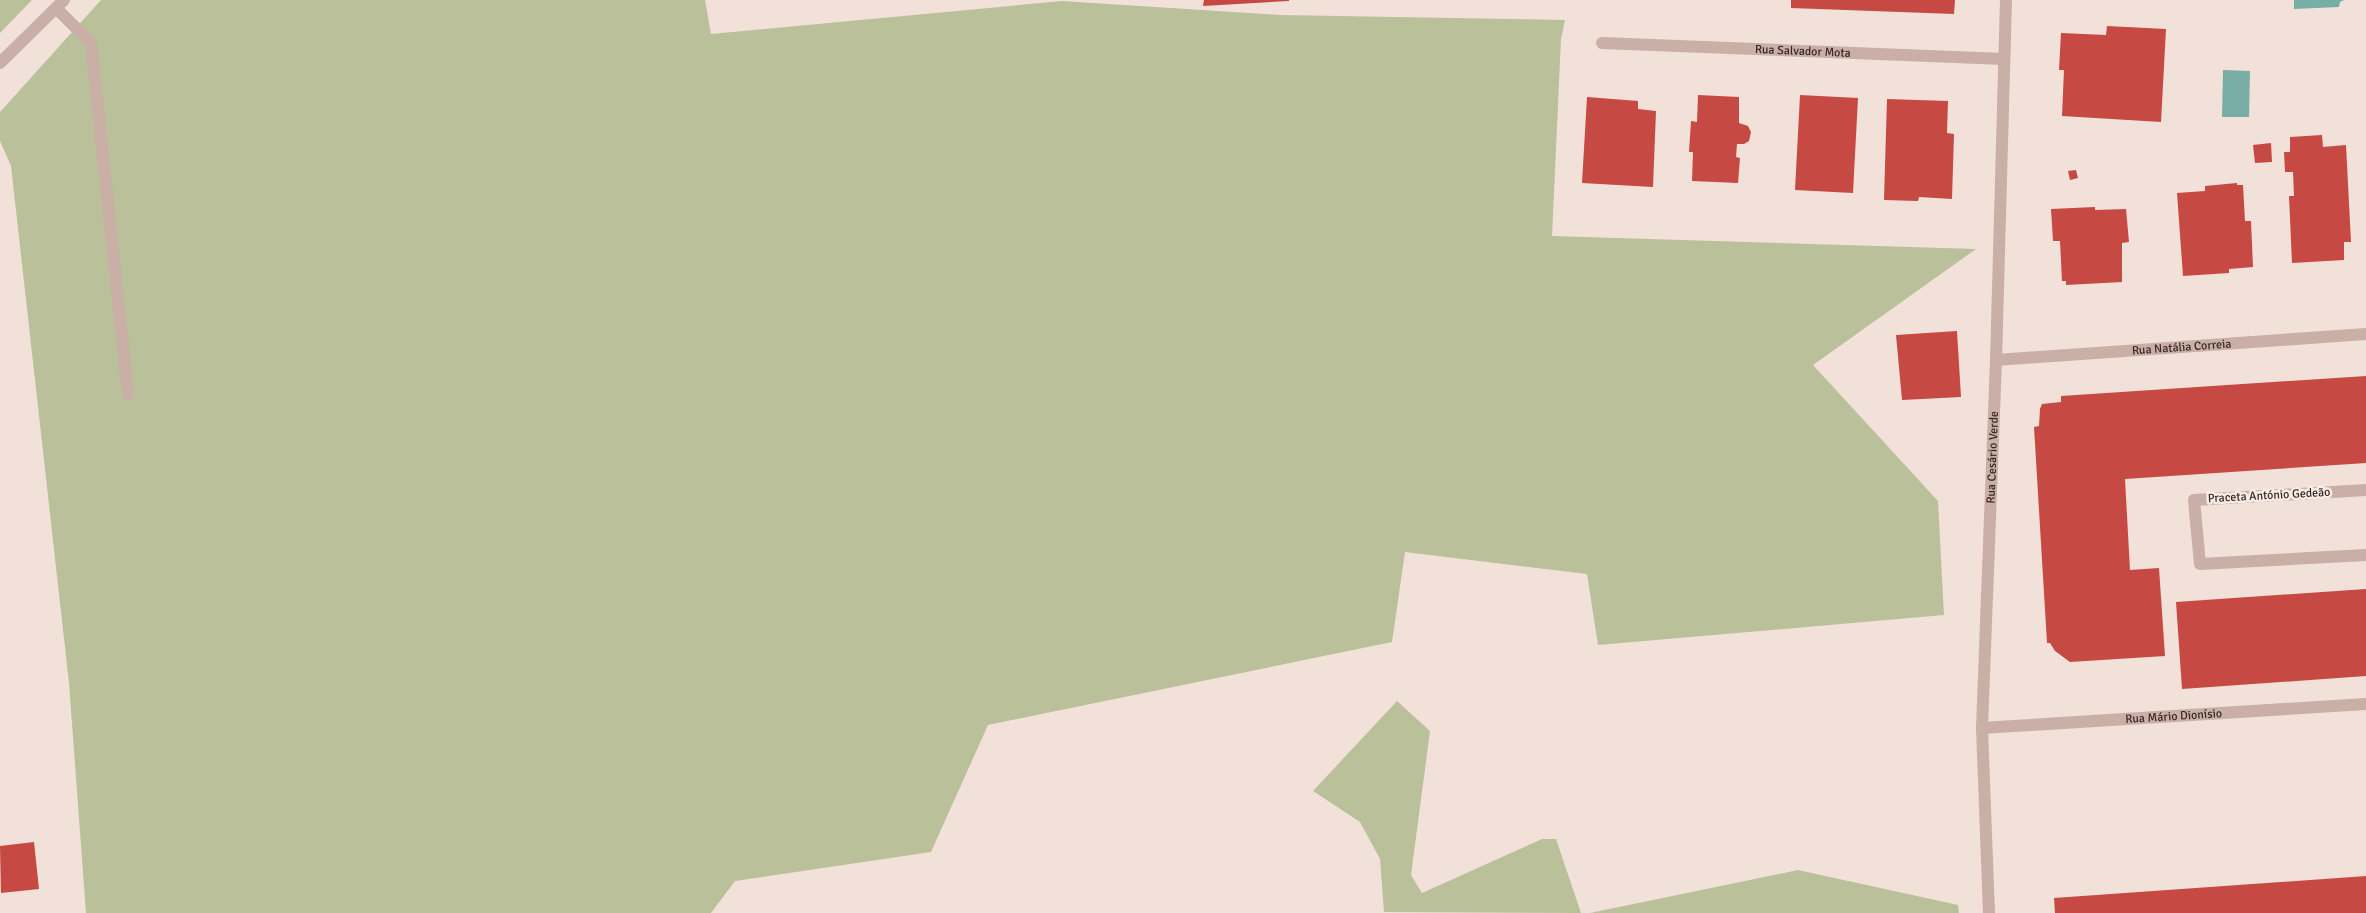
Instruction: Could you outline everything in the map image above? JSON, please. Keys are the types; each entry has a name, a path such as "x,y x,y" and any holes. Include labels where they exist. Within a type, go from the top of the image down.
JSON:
{"street":[{"name":"Rua Cesário Verde","path":"1989,913 1982,728 1996,360 2006,0"},
{"path":"0,63 60,4 91,43 128,394"},
{"name":"Rua Salvador Mota","path":"1602,43 2004,59"},
{"name":"Rua Natália Correia","path":"1996,360 2366,334"},
{"name":"Praceta António Gedeão","path":"2366,490 2194,500 2200,564 2366,555"},
{"name":"Rua Mário Dionísio","path":"1982,728 2366,704"}],"green space":[{"path":"0,0 32,0 0,33"},
{"path":"101,0 705,0 711,34 1062,1 1281,15 1565,20 1561,39 1552,236 1976,249 1813,365 1938,501 1944,615 1598,645 1587,574 1405,552 1392,642 988,725 931,852 735,881 711,913 86,913 69,683 11,166 0,141 0,112"},
{"path":"1397,701 1430,731 1411,875 1422,893 1542,839 1556,839 1581,913 1384,912 1380,859 1360,822 1313,791"},
{"path":"1798,870 1958,905 1959,913 1590,913"}],"water":[{"path":"2294,0 2344,0 2340,2 2339,7 2294,9"},
{"path":"2223,70 2250,71 2249,117 2222,117"}],"building":[{"path":"1204,0 1289,0 1289,1 1203,6"},
{"path":"1791,0 1955,0 1954,14 1791,8"},
{"path":"2107,26 2166,29 2161,122 2062,116 2064,70 2059,70 2061,33 2106,35"},
{"path":"1698,95 1739,97 1739,123 1748,126 1751,132 1749,141 1744,144 1737,144 1736,157 1740,158 1738,183 1692,181 1693,152 1689,152 1691,121 1697,122"},
{"path":"1800,95 1858,98 1853,193 1795,190"},
{"path":"1587,97 1638,101 1638,109 1656,111 1653,187 1582,183"},
{"path":"1887,99 1948,101 1947,133 1954,134 1952,199 1919,197 1918,201 1884,200"},
{"path":"2322,135 2323,147 2346,145 2351,242 2344,242 2344,260 2292,263 2289,196 2294,196 2293,172 2285,172 2284,152 2290,152 2290,137"},
{"path":"2271,143 2272,162 2255,163 2253,145"},
{"path":"2076,170 2078,178 2070,180 2068,171"},
{"path":"2237,183 2237,185 2243,185 2245,221 2251,221 2253,267 2229,269 2229,273 2183,276 2177,193 2205,191 2205,186"},
{"path":"2095,207 2095,210 2126,209 2129,242 2122,243 2122,282 2066,285 2066,281 2062,281 2060,241 2053,241 2051,209"},
{"path":"1957,331 1961,397 1902,400 1896,335"},
{"path":"2366,376 2366,463 2125,479 2130,570 2159,568 2165,656 2070,662 2055,651 2050,643 2047,643 2034,427 2039,426 2042,404 2061,402 2061,396"},
{"path":"2366,589 2366,676 2182,689 2176,602"},
{"path":"34,842 39,889 1,893 0,846"},
{"path":"2366,876 2366,913 2055,913 2054,898"}]}
